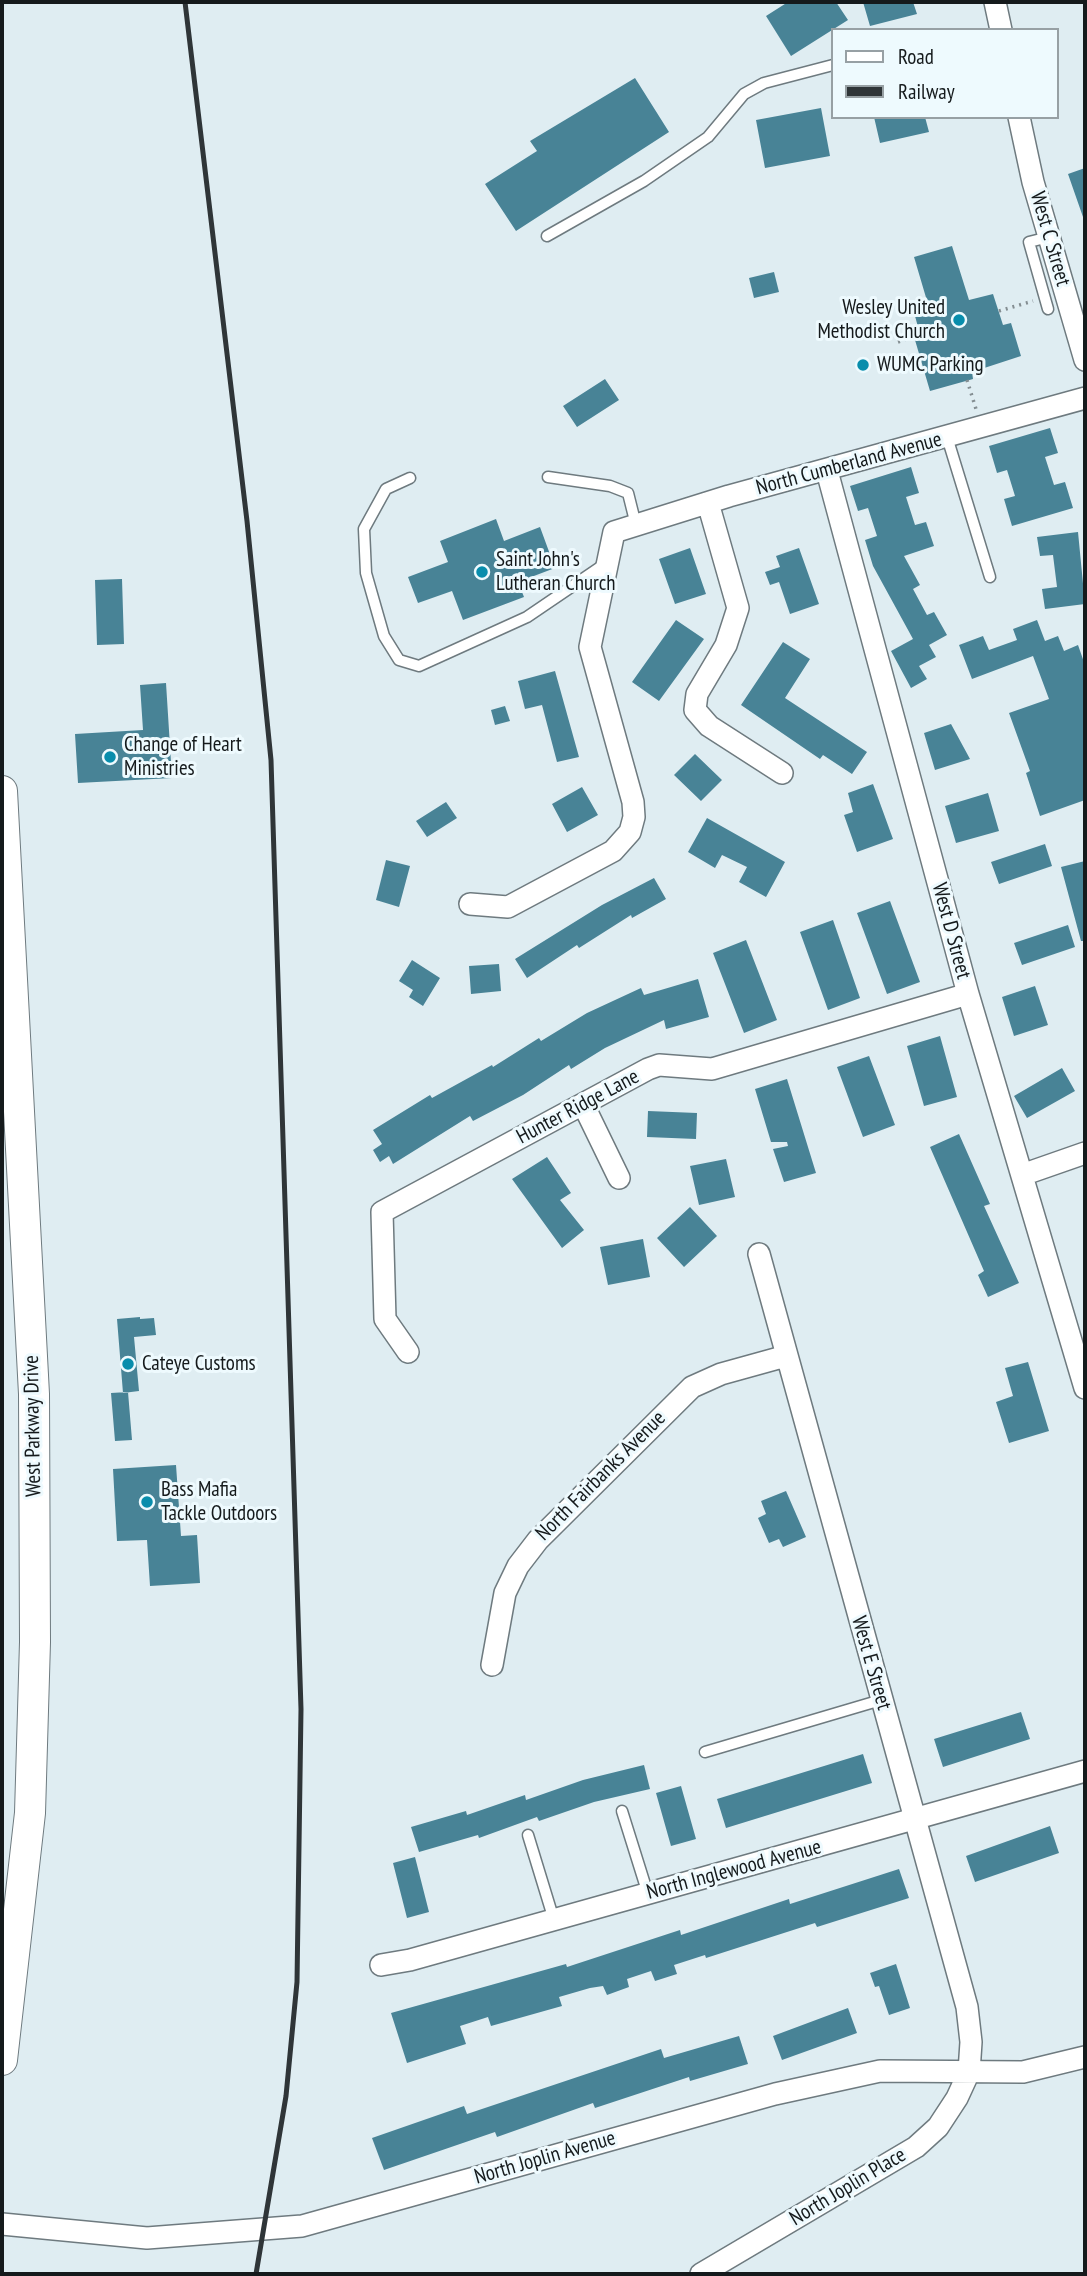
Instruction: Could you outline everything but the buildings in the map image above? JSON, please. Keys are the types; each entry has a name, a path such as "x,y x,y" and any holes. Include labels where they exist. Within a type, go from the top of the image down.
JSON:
{"main road":[{"name":"West Parkway Drive","path":"2,791 34,1394 35,1642 30,1813 2,2060"}],"street":[{"path":"995,2 998,28"},
{"name":"West C Street","path":"1020,119 1049,236 1085,360"},
{"name":"North Cumberland Avenue","path":"608,562 614,532 708,503 1085,398"},
{"name":"West D Street","path":"827,471 968,994 1085,1388"},
{"path":"708,503 738,608 726,645 697,694 695,710 709,726 782,773"},
{"path":"470,904 508,907 613,850 630,832 634,817 633,802 590,647 608,562"},
{"name":"Hunter Ridge Lane","path":"408,1352 385,1319 382,1212 659,1065 712,1069 968,994"},
{"path":"583,1104 619,1178"},
{"path":"1022,1175 1085,1153"},
{"name":"West E Street","path":"759,1254 967,2007 971,2042 969,2072"},
{"name":"North Fairbanks Avenue","path":"492,1665 505,1593 518,1566 538,1540 692,1387 720,1374 786,1356"},
{"name":"North Inglewood Avenue","path":"381,1965 554,1920 1085,1771"},
{"name":"North Joplin Avenue","path":"2,2224 147,2238 302,2226 775,2094 880,2071 1035,2071 1085,2057"},
{"name":"North Joplin Place","path":"701,2274 916,2147 938,2127 969,2072"}],"lane":[{"path":"547,236 644,181 708,137 744,94 764,83 832,65"},
{"path":"1048,310 1029,243 1049,236"},
{"path":"947,437 990,577"},
{"path":"548,477 610,486 628,493 636,525"},
{"path":"410,478 386,489 364,529 366,573 384,636 399,660 419,666 527,617 608,562"},
{"path":"705,1752 881,1700"},
{"path":"622,1811 648,1894"},
{"path":"528,1836 554,1920"}],"path":[{"path":"999,311 1045,298"},
{"path":"898,342 920,334"},
{"path":"967,380 981,428"}],"railway":[{"path":"185,2 247,521 271,760 301,1709 297,1982 286,2096 256,2274"}],"place":[{"name":"Wesley United Methodist Church","path":"959,320"},
{"name":"WUMC Parking","path":"863,365"},
{"name":"Saint John's Lutheran Church","path":"482,572"},
{"name":"Change of Heart Ministries","path":"110,757"},
{"name":"Cateye Customs","path":"128,1364"},
{"name":"Bass Mafia Tackle Outdoors","path":"147,1502"}]}
